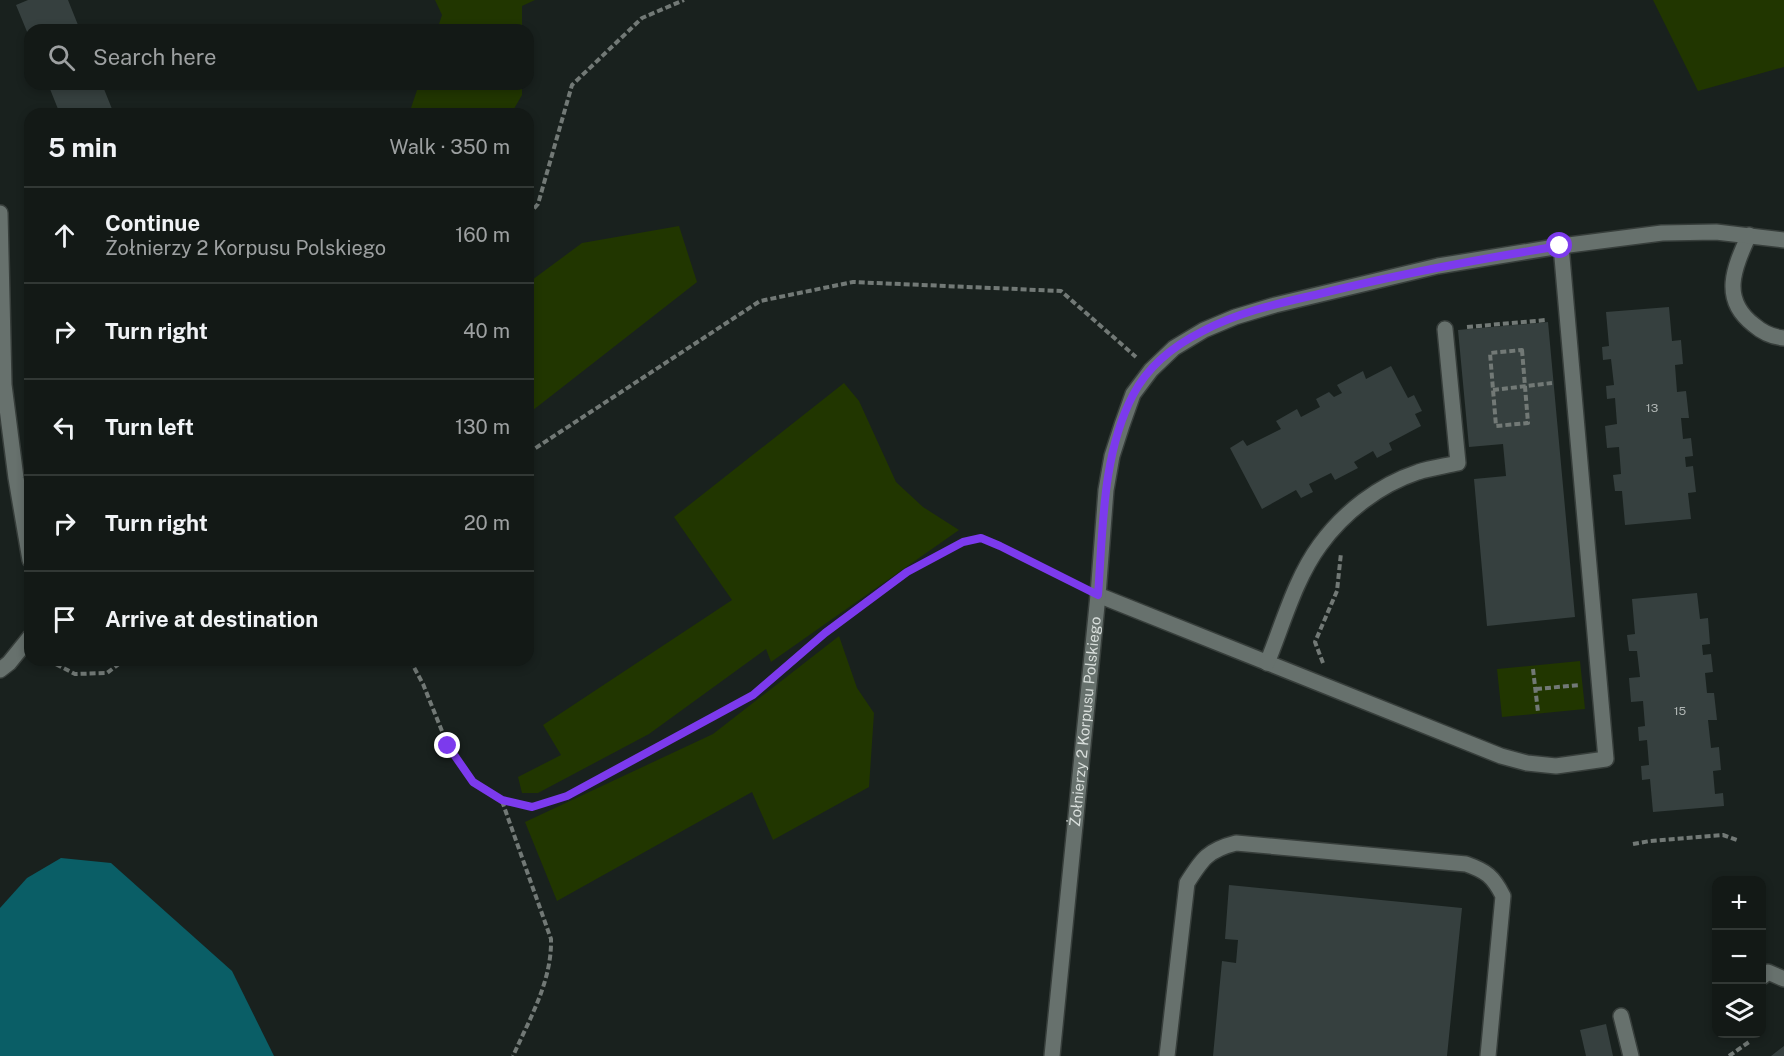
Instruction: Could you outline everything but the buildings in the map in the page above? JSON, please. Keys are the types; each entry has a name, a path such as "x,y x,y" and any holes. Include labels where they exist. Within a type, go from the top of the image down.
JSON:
{"street":[{"path":"0,213 4,385 24,525"},
{"name":"Żołnierzy 2 Korpusu Polskiego","path":"1052,1056 1098,595 1106,489 1112,456 1133,394 1151,370 1174,348 1204,330 1235,317 1275,305 1438,266 1560,246 1662,234 1716,232 1784,240"},
{"path":"1749,235 1736,265 1732,284 1735,303 1744,318 1760,330 1784,338"},
{"path":"1098,595 1501,756 1527,763 1556,766 1606,759 1560,246"},
{"path":"1267,663 1299,583 1319,546 1346,515 1384,487 1418,472 1458,463 1445,328"},
{"path":"0,670 24,644"},
{"path":"1167,1056 1187,883 1199,863 1217,848 1236,843 1466,864 1484,871 1497,883 1503,896 1488,1056"},
{"path":"1766,973 1768,972 1784,979"},
{"path":"1621,1016 1631,1056"}],"path":[{"path":"534,208 538,204 572,85 642,18 684,0"},
{"path":"534,449 760,301 853,282 1061,291 1151,370"},
{"path":"1445,328 1553,319"},
{"path":"1522,350 1528,423 1496,426 1493,390 1490,353 1522,350"},
{"path":"1493,390 1558,382"},
{"path":"413,666 448,746 473,782 502,800 532,807 567,796 753,695 825,633 907,572 963,542 981,538 1098,595"},
{"path":"1326,672 1315,642 1337,591 1342,543"},
{"path":"60,666 75,674 107,673 116,666"},
{"path":"1533,669 1538,712"},
{"path":"1536,689 1586,684"},
{"path":"502,800 551,939 551,959 543,988 513,1056"},
{"path":"1634,844 1723,835 1737,840"},
{"path":"1729,1056 1749,1042"}],"green space":[{"path":"435,0 535,0 522,6 522,24 439,24 442,15"},
{"path":"1653,0 1784,0 1784,67 1698,91"},
{"path":"417,90 522,90 522,95 514,108 411,108"},
{"path":"679,226 697,282 534,409 534,279 582,243"},
{"path":"844,383 859,401 896,482 923,507 959,530 771,662 766,649 649,734 538,793 522,793 518,777 561,755 543,725 732,600 674,517"},
{"path":"839,636 857,688 874,713 869,787 773,840 752,792 557,901 525,822 713,734"},
{"path":"1580,661 1585,709 1502,717 1497,669"}],"water":[{"path":"61,858 111,863 232,971 274,1056 0,1056 0,908 27,878"}],"route":[{"path":"448,746 473,782 502,800 532,807 567,796 753,695 825,633 907,572 963,542 981,538 1098,595 1106,489 1112,456 1133,394 1151,370 1174,348 1204,330 1235,317 1275,305 1438,266 1560,246"}]}
